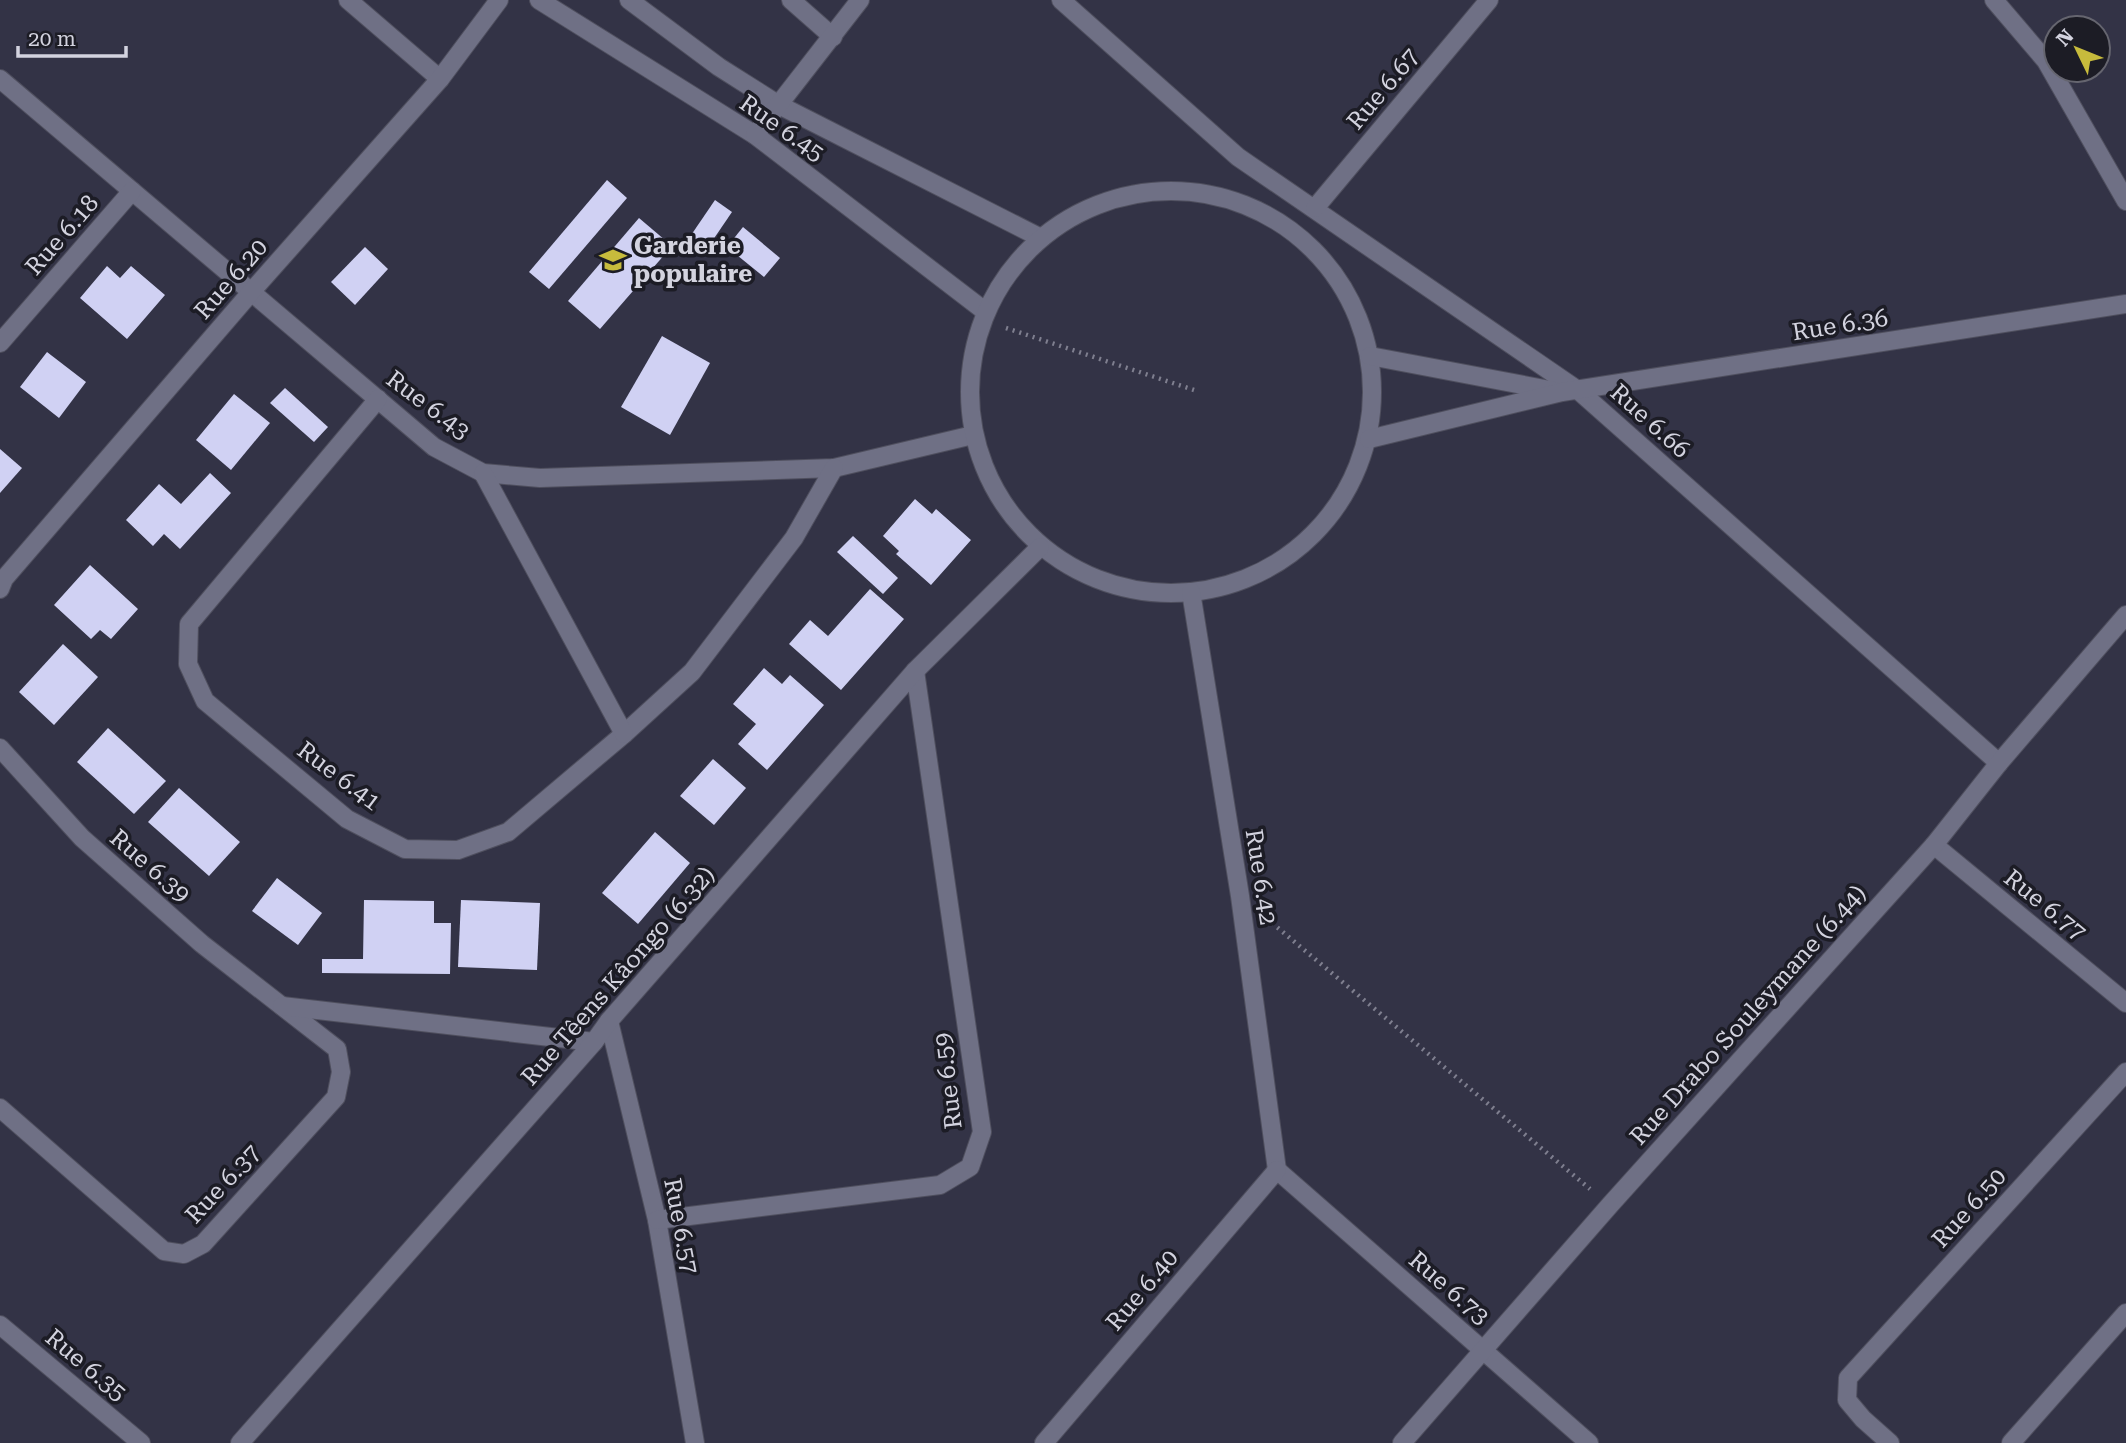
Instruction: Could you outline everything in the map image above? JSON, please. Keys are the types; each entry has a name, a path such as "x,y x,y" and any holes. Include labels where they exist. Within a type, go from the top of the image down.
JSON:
{"street":[{"path":"348,0 440,79"},
{"name":"Rue 6.20","path":"0,589 4,579 252,291 440,79 499,0"},
{"name":"Rue 6.45","path":"539,0 755,135 984,316"},
{"name":"Rue 6.45","path":"629,0 719,67 779,105 1037,236"},
{"path":"791,0 833,37"},
{"path":"755,135 860,0"},
{"name":"Rue 6.66","path":"1062,0 1238,157 1315,208 1571,391 1999,763"},
{"name":"Rue 6.67","path":"1315,208 1489,0"},
{"path":"1994,0 2046,61 2126,201"},
{"name":"Rue 6.43","path":"0,79 434,447 484,473 540,478 834,468 973,435"},
{"path":"1153,190 1226,197 1263,212 1296,233 1333,271 1359,317 1370,356 1369,439 1349,484 1310,537 1255,575 1191,592 1137,591 1085,575 1040,547 997,496 973,435 969,377 984,316 1037,236 1083,210 1153,190"},
{"name":"Rue 6.18","path":"0,343 132,191"},
{"name":"Rue 6.36","path":"1369,439 1571,391 2126,304"},
{"name":"Rue 6.36","path":"1370,356 1571,391"},
{"name":"Rue 6.41","path":"378,399 189,624 188,664 205,701 347,819 405,849 458,850 508,832 624,734 692,672 794,538 834,468"},
{"path":"484,473 624,734"},
{"name":"Rue Têens Kâongo (6.32)","path":"240,1443 594,1042 609,1021 915,671 1040,547"},
{"name":"Rue 6.42","path":"1191,592 1240,896 1277,1170"},
{"name":"Rue Drabo Souleymane (6.44)","path":"1402,1443 1610,1205 1934,845 1999,763 2126,615"},
{"name":"Rue 6.59","path":"657,1220 940,1185 970,1167 982,1132 915,671"},
{"name":"Rue 6.39","path":"0,748 82,838 202,944 337,1049"},
{"name":"Rue 6.77","path":"1934,845 2126,1003"},
{"path":"282,1006 594,1042"},
{"name":"Rue 6.57","path":"609,1021 657,1220 695,1443"},
{"name":"Rue 6.37","path":"0,1108 164,1251 184,1254 203,1244 336,1097 341,1072 337,1049"},
{"name":"Rue 6.50","path":"1890,1443 1846,1400 1849,1378 2126,1072"},
{"name":"Rue 6.73","path":"1277,1170 1589,1443"},
{"name":"Rue 6.40","path":"1044,1443 1277,1170"},
{"path":"2011,1443 2126,1313"},
{"name":"Rue 6.35","path":"0,1325 141,1443"}],"path":[{"path":"984,316 1194,390"},
{"path":"1240,896 1610,1205"}],"building":[{"path":"607,180 627,198 549,289 529,272"},
{"path":"715,200 732,212 702,256 685,244"},
{"path":"639,218 672,246 600,329 568,301"},
{"path":"743,227 780,258 764,277 727,247"},
{"path":"365,247 388,269 355,305 331,282"},
{"path":"107,266 120,278 131,266 165,295 127,339 80,298"},
{"path":"662,336 710,363 670,435 621,407"},
{"path":"47,352 86,382 59,418 20,387"},
{"path":"285,388 328,427 314,442 270,403"},
{"path":"234,394 270,423 231,470 196,440"},
{"path":"0,449 22,468 0,493"},
{"path":"210,473 231,493 180,549 164,534 153,546 126,520 159,484 181,504"},
{"path":"915,499 932,514 936,509 971,540 931,585 896,554 899,551 883,536"},
{"path":"853,536 898,578 883,594 837,552"},
{"path":"90,565 138,609 111,639 100,630 91,639 54,605"},
{"path":"870,589 904,619 841,690 789,644 810,620 828,636"},
{"path":"63,644 98,677 54,725 19,692"},
{"path":"764,668 782,684 790,675 824,705 767,770 738,744 756,724 733,704"},
{"path":"108,728 166,781 134,814 77,762"},
{"path":"713,759 746,788 714,825 680,796"},
{"path":"179,788 240,842 209,876 148,822"},
{"path":"655,832 690,863 638,924 602,893"},
{"path":"277,878 322,913 298,945 252,911"},
{"path":"364,900 434,901 434,923 451,923 450,974 322,973 322,959 363,959"},
{"path":"461,900 540,903 537,970 458,967"}],"place":[{"name":"Garderie populaire","path":"613,260"}]}
